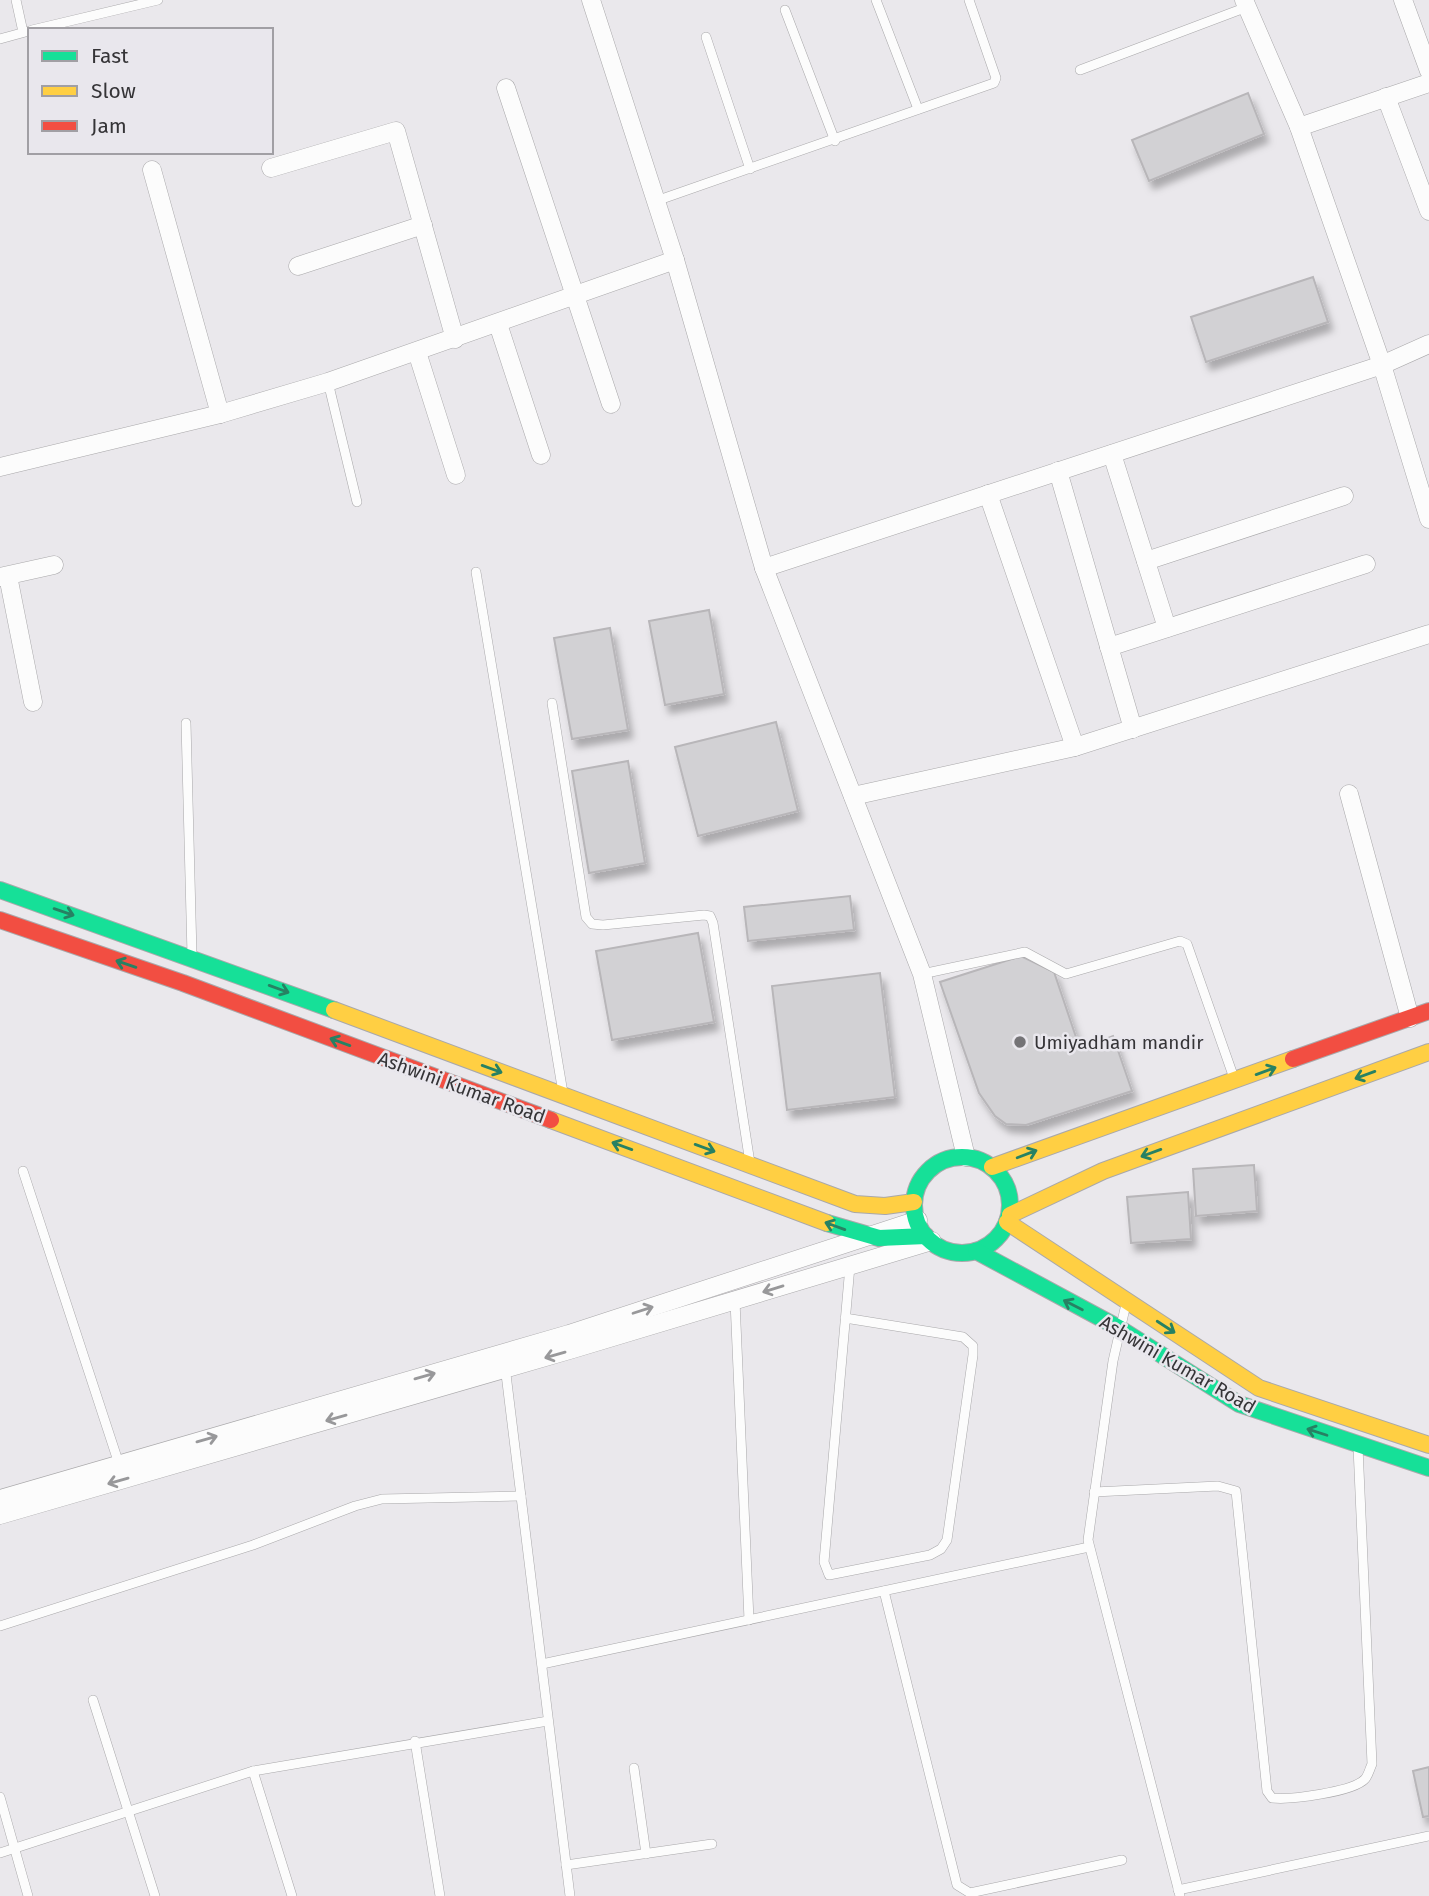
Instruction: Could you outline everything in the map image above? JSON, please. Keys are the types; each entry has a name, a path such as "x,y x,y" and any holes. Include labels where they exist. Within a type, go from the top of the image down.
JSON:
{"main road":[{"name":"Ashwini Kumar Road","path":"0,890 192,957 855,1204 885,1206 914,1202"},
{"name":"Ashwini Kumar Road","path":"0,920 196,988 848,1231 873,1237"},
{"path":"992,1167 1429,1011"},
{"path":"1008,1218 1104,1171 1429,1052"},
{"path":"966,1157 992,1167 1008,1188 1008,1218 998,1238 976,1251 948,1251 925,1232 914,1202 918,1187 937,1164 951,1158 966,1157"},
{"name":"Ashwini Kumar Road","path":"1008,1218 1259,1388 1429,1445"},
{"name":"Ashwini Kumar Road","path":"976,1251 1119,1328 1239,1404 1429,1468"}],"street":[{"path":"591,0 675,260 764,568 922,974 966,1157"},
{"path":"1403,0 1429,71"},
{"path":"1246,3 1299,127 1421,469 1429,519"},
{"path":"1299,127 1429,83"},
{"path":"506,88 611,404"},
{"path":"1385,97 1425,187 1429,211"},
{"path":"271,168 394,131 455,339"},
{"path":"152,170 220,414"},
{"path":"298,266 423,225"},
{"path":"0,467 220,414 328,382 675,260"},
{"path":"498,324 541,455"},
{"path":"764,568 1382,365 1429,344"},
{"path":"417,352 456,475"},
{"path":"1112,454 1167,628"},
{"path":"1058,471 1133,729"},
{"path":"988,494 1075,747"},
{"path":"1146,561 1344,496"},
{"path":"1109,647 1366,564"},
{"path":"33,702 4,576 54,565"},
{"path":"853,796 1075,747 1429,634"},
{"path":"1349,794 1410,1018"},
{"path":"0,1515 504,1361 873,1237 925,1232"},
{"path":"0,1499 118,1464 735,1301 850,1266 925,1232"}],"lane":[{"path":"0,39 28,31 16,0"},
{"path":"40,28 158,0"},
{"path":"876,0 918,109"},
{"path":"656,201 835,141 994,83 996,78 969,0"},
{"path":"1080,70 1246,3"},
{"path":"785,10 835,141"},
{"path":"706,37 750,169"},
{"path":"328,382 357,502"},
{"path":"476,572 563,1095"},
{"path":"552,703 586,917 592,924 603,925 704,915 710,916 713,923 750,1165"},
{"path":"186,723 192,957"},
{"path":"922,974 1025,952 1066,974 1180,941 1187,944 1236,1082"},
{"path":"23,1171 118,1464"},
{"path":"845,1318 963,1337 973,1346 973,1354 947,1540 941,1549 930,1555 829,1575 824,1562 845,1318 850,1266"},
{"path":"735,1301 749,1620"},
{"path":"1127,1301 1119,1328 1094,1492 1089,1546 1179,1893 1429,1836"},
{"path":"504,1361 570,1896"},
{"path":"1094,1492 1218,1486 1236,1491 1267,1791 1272,1798 1281,1799 1325,1793 1353,1786 1365,1779 1372,1764 1358,1445"},
{"path":"0,1626 253,1545 382,1499 521,1496"},
{"path":"541,1664 1089,1546"},
{"path":"884,1591 957,1885 970,1893 1122,1860"},
{"path":"93,1700 155,1896"},
{"path":"0,1853 253,1771 415,1741 548,1721"},
{"path":"415,1741 440,1896"},
{"path":"634,1768 646,1854"},
{"path":"253,1771 292,1896"},
{"path":"0,1797 28,1896"},
{"path":"566,1865 712,1844"}],"building":[{"path":"1248,93 1264,134 1149,181 1132,140"},
{"path":"1313,277 1328,322 1206,362 1191,317"},
{"path":"709,610 724,694 665,705 649,621"},
{"path":"610,628 628,730 572,739 554,638"},
{"path":"776,722 798,811 698,836 675,747"},
{"path":"628,761 645,863 589,873 572,771"},
{"path":"850,896 854,930 748,941 744,907"},
{"path":"698,933 714,1022 612,1040 596,951"},
{"name":"Umiyadham mandir","path":"1021,956 1054,972 1080,1049 1113,1036 1132,1091 1026,1125 1006,1124 995,1116 979,1093 940,982"},
{"path":"880,973 895,1097 787,1110 772,986"},
{"path":"1254,1165 1257,1211 1196,1216 1193,1169"},
{"path":"1188,1192 1191,1239 1131,1243 1127,1197"},
{"path":"1429,1767 1429,1816 1423,1817 1413,1771"}],"traffic: fast":[{"path":"0,890 334,1010"},
{"path":"962,1157 980,1161 996,1171 1006,1187 1010,1205 1006,1223 996,1239 980,1249 962,1253 944,1249 928,1239 918,1223 914,1205 918,1187 928,1171 944,1161 962,1157"},
{"path":"827,1223 879,1238 926,1236"},
{"path":"976,1251 1119,1328 1239,1404 1429,1468"}],"traffic: slow":[{"path":"334,1010 855,1204 885,1206 914,1202"},
{"path":"1010,1215 1103,1171 1429,1052"},
{"path":"992,1167 1293,1059"},
{"path":"551,1120 827,1223"},
{"path":"1007,1222 1259,1388 1429,1445"}],"traffic: jam":[{"path":"0,920 183,983 551,1120"},
{"path":"1293,1059 1429,1011"}],"place":[{"name":"Umiyadham mandir","path":"1020,1042"}]}
